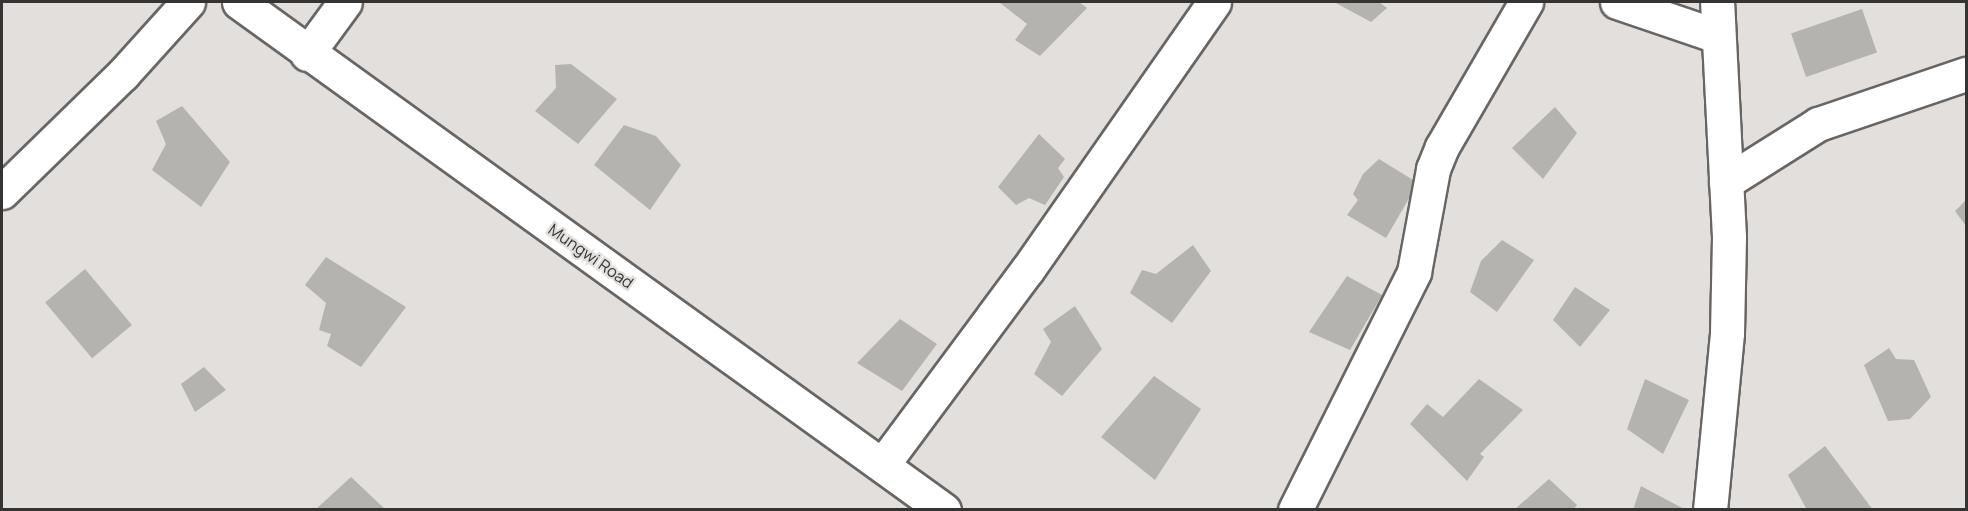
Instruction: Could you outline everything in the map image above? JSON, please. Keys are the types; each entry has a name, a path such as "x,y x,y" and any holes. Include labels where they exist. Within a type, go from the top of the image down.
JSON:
{"street":[{"path":"2,192 123,74 188,2"},
{"name":"Mungwi Road","path":"239,2 307,54 883,464 944,510"},
{"path":"307,54 345,2"},
{"path":"883,464 1028,269 1214,2"},
{"path":"1295,510 1414,272 1442,147 1526,2"},
{"path":"1617,2 1717,36"},
{"path":"1710,510 1727,333 1726,182 1717,2"},
{"path":"1726,182 1818,124 1966,74"}],"building":[{"path":"999,2 1079,2 1087,8 1040,56 1015,40 1027,24"},
{"path":"1334,2 1379,2 1387,8 1371,22"},
{"path":"1862,9 1877,52 1806,77 1791,33"},
{"path":"571,64 617,99 578,144 535,111 556,88 555,65"},
{"path":"182,106 230,162 201,207 152,170 166,144 156,121"},
{"path":"1555,107 1577,133 1543,179 1512,148"},
{"path":"624,125 656,136 681,165 650,210 594,165"},
{"path":"1039,134 1065,159 1058,168 1064,177 1045,205 1029,198 1016,205 998,187"},
{"path":"1379,159 1418,183 1386,238 1347,215 1358,200 1353,194 1363,174"},
{"path":"1966,200 1966,226 1955,211"},
{"path":"1502,240 1534,260 1497,312 1470,292 1481,261"},
{"path":"1193,245 1211,271 1172,323 1130,293 1142,270 1156,274"},
{"path":"326,257 406,307 361,367 327,346 331,334 319,330 326,303 305,285"},
{"path":"85,269 132,325 92,358 45,302"},
{"path":"1347,276 1382,295 1350,350 1309,332"},
{"path":"1575,287 1610,310 1580,347 1553,320"},
{"path":"1075,306 1102,349 1062,396 1034,374 1051,342 1043,329"},
{"path":"900,319 937,344 902,391 857,363"},
{"path":"1889,348 1896,359 1914,360 1931,397 1910,419 1888,421 1864,365"},
{"path":"204,367 226,390 195,412 181,384"},
{"path":"1154,376 1201,409 1155,480 1101,437"},
{"path":"1479,379 1523,410 1480,454 1484,457 1467,481 1410,424 1427,404 1443,417"},
{"path":"1645,379 1689,400 1663,454 1627,429"},
{"path":"1825,446 1873,510 1807,510 1788,475"},
{"path":"351,477 386,510 315,510"},
{"path":"1549,479 1577,505 1573,510 1514,510"},
{"path":"1641,486 1686,510 1633,510"}]}
